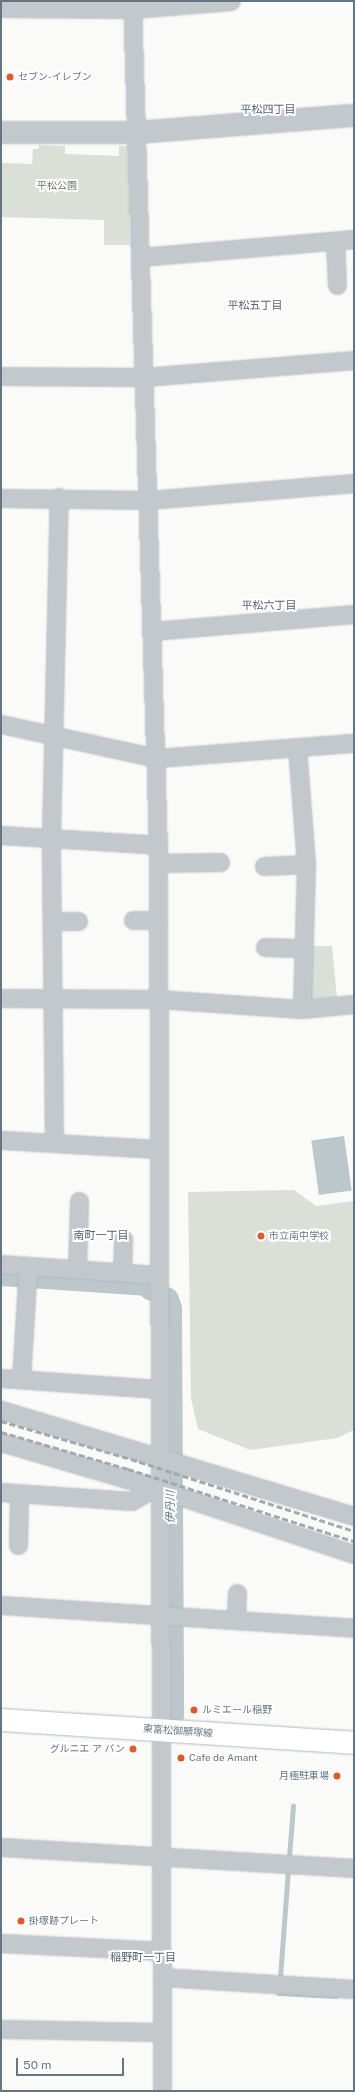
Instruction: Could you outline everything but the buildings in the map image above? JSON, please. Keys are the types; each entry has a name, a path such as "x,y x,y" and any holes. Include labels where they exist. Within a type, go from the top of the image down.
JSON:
{"main road":[{"name":"東富松御願塚線","path":"1,1720 354,1743"}],"street":[{"path":"1,8 230,1"},
{"path":"132,5 157,758 159,1389 166,1458 163,1491 166,1617 161,1730 162,2091"},
{"path":"1,132 136,132 354,114"},
{"path":"140,257 354,239"},
{"path":"335,241 337,285"},
{"path":"1,376 144,377 354,360"},
{"path":"1,498 59,497 148,500 354,483"},
{"path":"54,1143 51,837 59,497"},
{"path":"152,631 354,614"},
{"path":"1,724 53,734 157,758 354,743"},
{"path":"297,747 306,864 302,1009"},
{"path":"1,835 158,845"},
{"path":"158,863 220,862"},
{"path":"264,866 306,864"},
{"path":"133,920 158,920"},
{"path":"53,921 78,921"},
{"path":"265,947 303,948"},
{"path":"1,998 158,999 302,1009 354,1004"},
{"path":"1,1140 158,1149"},
{"path":"77,1269 79,1201"},
{"path":"122,1272 123,1239"},
{"path":"1,1264 158,1274"},
{"path":"21,1379 28,1266"},
{"path":"1,1378 159,1389"},
{"path":"1,1410 166,1458 354,1516"},
{"path":"1,1442 163,1491 354,1554"},
{"path":"1,1492 132,1501 163,1491"},
{"path":"18,1545 19,1493"},
{"path":"236,1620 237,1593"},
{"path":"1,1605 166,1617 354,1628"},
{"path":"1,1846 354,1868"},
{"path":"1,1943 162,1951"},
{"path":"162,1977 354,1989"},
{"path":"1,2029 162,2032"}],"green space":[{"name":"平松公園","path":"39,145 65,146 65,154 119,156 119,146 127,146 131,151 129,245 104,245 104,220 1,217 1,163 32,164 33,149 39,149"},
{"path":"311,946 332,946 337,998 311,999 307,991"},
{"name":"市立南中学校","path":"294,1190 316,1206 354,1201 354,1430 337,1438 250,1450 198,1429 191,1399 188,1192"}],"shaded area":[{"path":"344,1136 352,1190 319,1195 311,1141"}],"waterway":[{"name":"伊丹川","path":"1,1273 146,1283 152,1288"},
{"name":"伊丹川","path":"166,1300 169,1309 171,1715"},
{"path":"289,1857 293,1806"},
{"path":"280,1978 288,1870"},
{"path":"279,1990 279,1993 336,1996"}],"railway":[{"path":"1,1421 131,1459 354,1531"},
{"path":"1,1432 128,1469 354,1541"}],"place":[{"name":"セブン-イレブン","path":"10,77"},
{"name":"市立南中学校","path":"261,1236"},
{"name":"ルミエール稲野","path":"194,1710"},
{"name":"グルニエ ア パン","path":"133,1749"},
{"name":"Cafe de Amant","path":"181,1758"},
{"name":"月極駐車場","path":"337,1776"},
{"name":"掛塚跡プレート","path":"21,1921"}],"district":[{"name":"平松四丁目","path":"268,109"},
{"name":"平松五丁目","path":"255,305"},
{"name":"平松六丁目","path":"269,605"},
{"name":"南町一丁目","path":"101,1235"},
{"name":"稲野町一丁目","path":"143,1957"}]}
